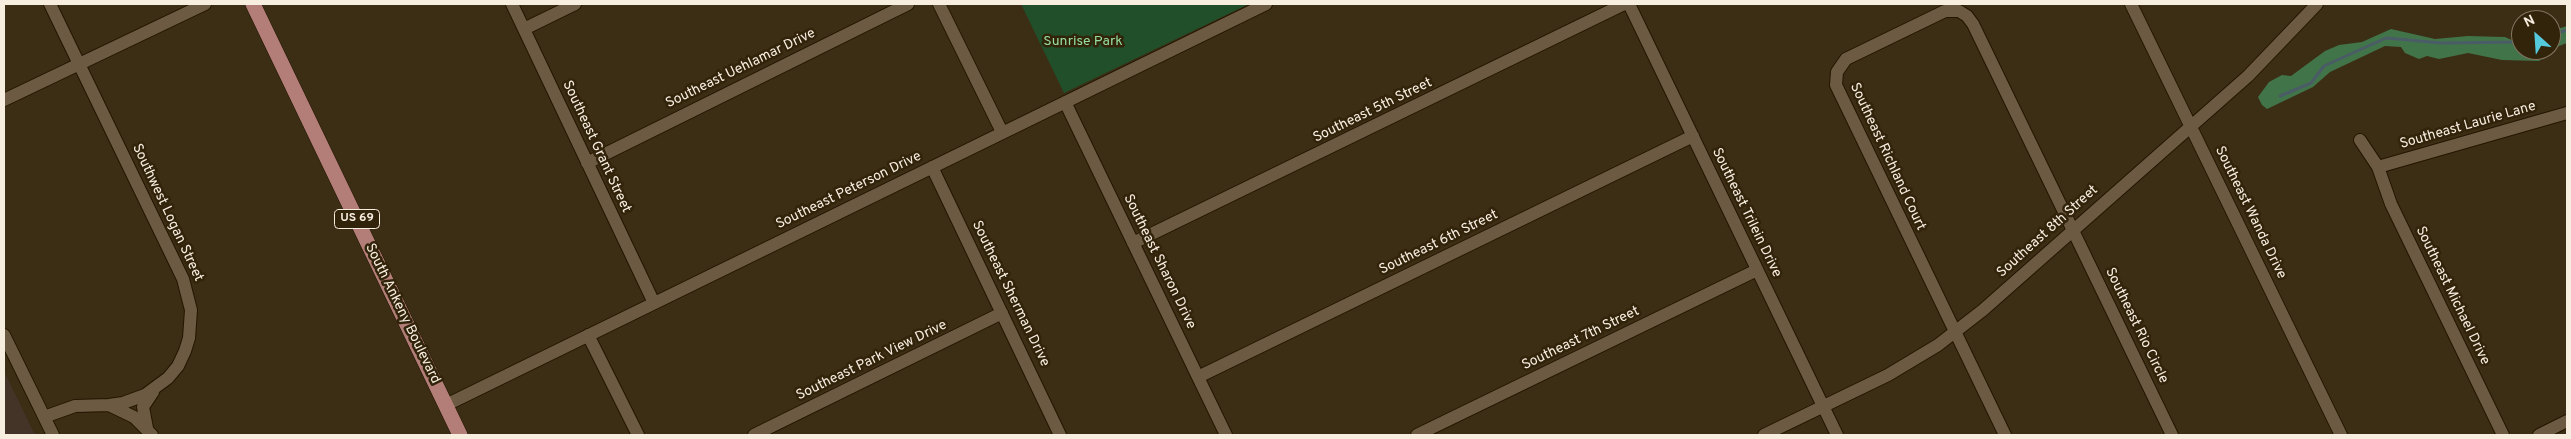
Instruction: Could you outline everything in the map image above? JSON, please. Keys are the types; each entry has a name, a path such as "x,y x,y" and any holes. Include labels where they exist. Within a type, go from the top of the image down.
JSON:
{"main road":[{"name":"South Ankeny Boulevard","path":"253,4 460,435"}],"street":[{"name":"Southwest Logan Street","path":"44,417 75,406 110,405 134,400 154,390 178,366 185,351 191,324 189,296 183,279 50,4"},
{"path":"4,100 205,4"},
{"name":"Southeast Grant Street","path":"512,4 654,303"},
{"path":"524,29 575,4"},
{"name":"Southeast Uehlamar Drive","path":"587,163 908,4"},
{"path":"939,4 1002,132"},
{"name":"Southeast Peterson Drive","path":"446,405 1266,4"},
{"name":"Southeast 5th Street","path":"1133,243 1624,4"},
{"name":"Southeast Trilein Drive","path":"1629,4 1837,435"},
{"name":"Southeast Wanda Drive","path":"2132,4 2341,435"},
{"name":"Southeast 8th Street","path":"1764,435 1906,366 1955,332 2265,60 2309,6"},
{"name":"Southeast Richland Court","path":"1955,332 1838,91 1836,76 1846,59 1945,11 1959,11 1967,16 1973,24 2073,229"},
{"name":"Southeast Sharon Drive","path":"1065,102 1226,435"},
{"name":"Southeast Laurie Lane","path":"2378,167 2567,113"},
{"name":"Southeast 6th Street","path":"1198,377 1692,136"},
{"name":"Southeast Michael Drive","path":"2360,140 2378,167 2391,204 2503,435"},
{"name":"Southeast Sherman Drive","path":"932,167 1060,435"},
{"name":"Southeast Rio Circle","path":"2073,229 2172,435"},
{"name":"Southeast 7th Street","path":"1417,435 1757,270"},
{"name":"Southeast Park View Drive","path":"754,435 1002,313"},
{"path":"1955,332 2005,435"},
{"path":"4,335 53,435"},
{"path":"588,335 638,435"},
{"path":"150,433 143,406 154,390"},
{"path":"110,405 134,418 150,433"},
{"path":"2539,435 2567,422"}],"shaded area":[{"path":"4,371 35,435 4,435"}],"green space":[{"name":"Sunrise Park","path":"1021,4 1249,4 1064,93"},
{"path":"2567,26 2567,43 2561,45 2561,28"},
{"path":"2391,29 2435,39 2468,36 2505,37 2511,40 2511,60 2540,60 2539,61 2502,60 2468,53 2439,59 2427,56 2419,59 2405,53 2401,47 2385,46 2330,72 2313,87 2267,109 2262,105 2258,97 2269,82 2282,75 2291,76 2325,51 2339,45 2362,42"}],"waterway":[{"path":"2561,32 2567,30"},
{"path":"2280,96 2311,83 2324,66 2386,38 2441,43 2511,42"}]}
